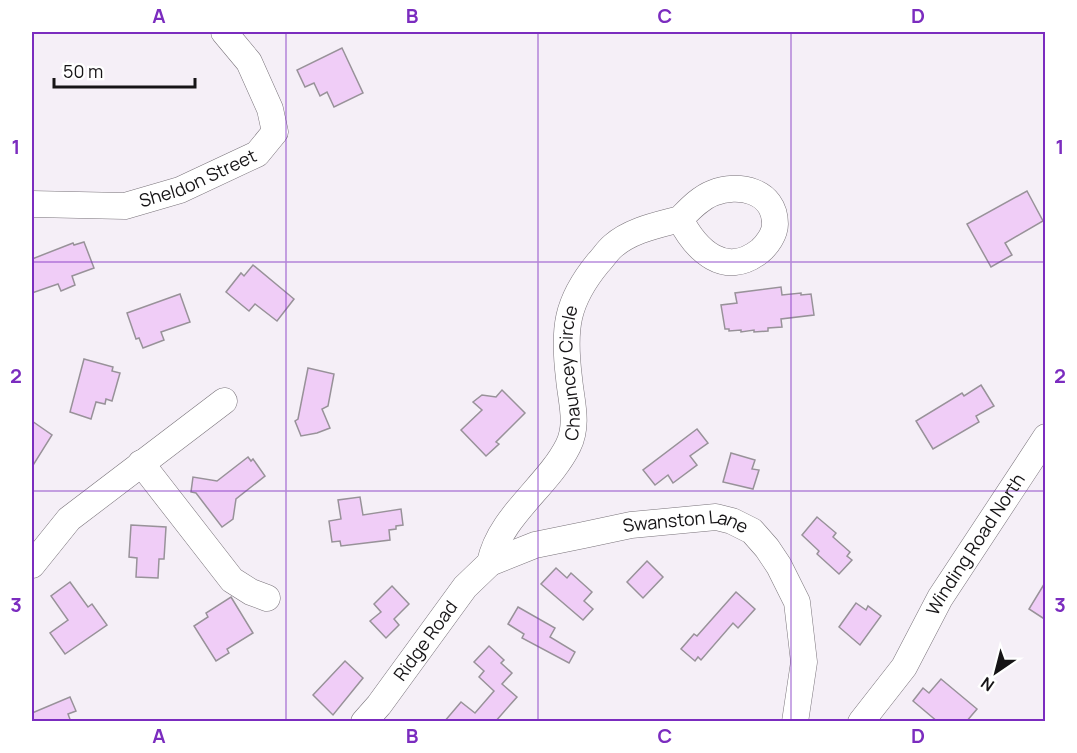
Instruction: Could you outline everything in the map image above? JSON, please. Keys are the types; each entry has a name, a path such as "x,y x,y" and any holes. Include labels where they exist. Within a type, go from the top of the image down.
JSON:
{"street":[{"name":"Sheldon Street","path":"32,204 125,206 180,190 257,154 275,132 270,109 249,62 224,32"},
{"name":"Chauncey Circle","path":"490,563 493,547 527,500 553,470 568,445 575,421 565,340 569,312 584,280 613,245 644,228 680,219"},
{"path":"32,565 69,519 224,401"},
{"name":"Winding Road North","path":"861,722 912,655 940,598 1046,437"},
{"path":"141,463 232,580 251,592 267,598"},
{"name":"Swanston Lane","path":"490,563 535,545 631,525 716,518 732,521 752,531 779,566 797,602 804,662 795,722"},
{"name":"Ridge Road","path":"364,722 379,705 465,587 490,563"}],"building":[{"path":"342,48 363,93 334,107 327,92 320,96 314,83 305,87 297,70"},
{"path":"1027,191 1043,221 1005,243 1012,255 991,267 967,224"},
{"path":"84,242 94,268 72,276 75,285 61,291 58,284 32,293 32,259 73,243 74,245"},
{"path":"253,265 294,299 277,321 255,304 249,311 226,292 241,273 244,276"},
{"path":"781,287 782,295 811,294 814,315 781,319 782,327 768,328 768,331 741,332 741,330 725,329 721,305 737,303 735,293"},
{"path":"180,294 190,322 161,332 164,340 143,348 139,338 136,339 127,313"},
{"path":"84,359 113,367 112,371 120,373 112,401 106,399 105,404 96,402 91,419 70,412"},
{"path":"308,368 334,374 328,406 322,409 330,428 301,436 295,421 298,419"},
{"path":"981,385 994,406 976,416 979,422 933,449 916,421 962,393 964,396"},
{"path":"502,390 525,413 496,442 499,444 486,456 461,430 482,410 473,402 482,395 496,397"},
{"path":"32,421 52,435 32,467"},
{"path":"697,429 708,443 690,456 697,465 673,483 668,475 655,485 643,470"},
{"path":"731,453 755,460 752,469 759,470 753,489 723,482"},
{"path":"248,457 251,461 253,459 265,476 236,499 233,519 222,527 196,493 191,492 193,477 217,481"},
{"path":"360,497 363,515 401,509 403,525 389,530 390,540 341,546 340,541 332,542 329,521 341,519 338,500"},
{"path":"817,517 836,533 833,537 850,552 847,556 852,560 839,574 817,554 819,551 802,535"},
{"path":"131,525 166,527 164,559 159,559 158,578 136,577 137,558 129,557"},
{"path":"647,561 663,577 643,598 627,582"},
{"path":"556,568 567,578 571,573 592,592 584,601 593,609 583,620 541,584"},
{"path":"1046,581 1046,620 1029,609"},
{"path":"70,582 88,607 92,604 107,625 65,654 50,633 68,620 51,596"},
{"path":"392,586 409,604 394,619 399,625 386,638 370,621 381,612 374,604"},
{"path":"736,592 755,609 738,628 733,623 701,660 698,657 695,661 681,649 694,634 697,636"},
{"path":"231,597 253,633 227,649 229,653 216,661 194,626 208,617 206,613"},
{"path":"856,603 866,610 868,606 881,616 860,645 839,627"},
{"path":"518,607 555,628 550,637 575,652 569,663 522,638 524,634 508,624"},
{"path":"489,646 504,660 501,663 512,673 502,684 517,697 495,722 444,722 461,702 475,713 494,691 479,677 484,671 474,662"},
{"path":"345,661 363,678 333,715 313,695"},
{"path":"941,679 977,709 966,722 938,722 913,701 923,688 929,693"},
{"path":"70,697 76,711 68,714 71,722 32,722 32,713"}]}
